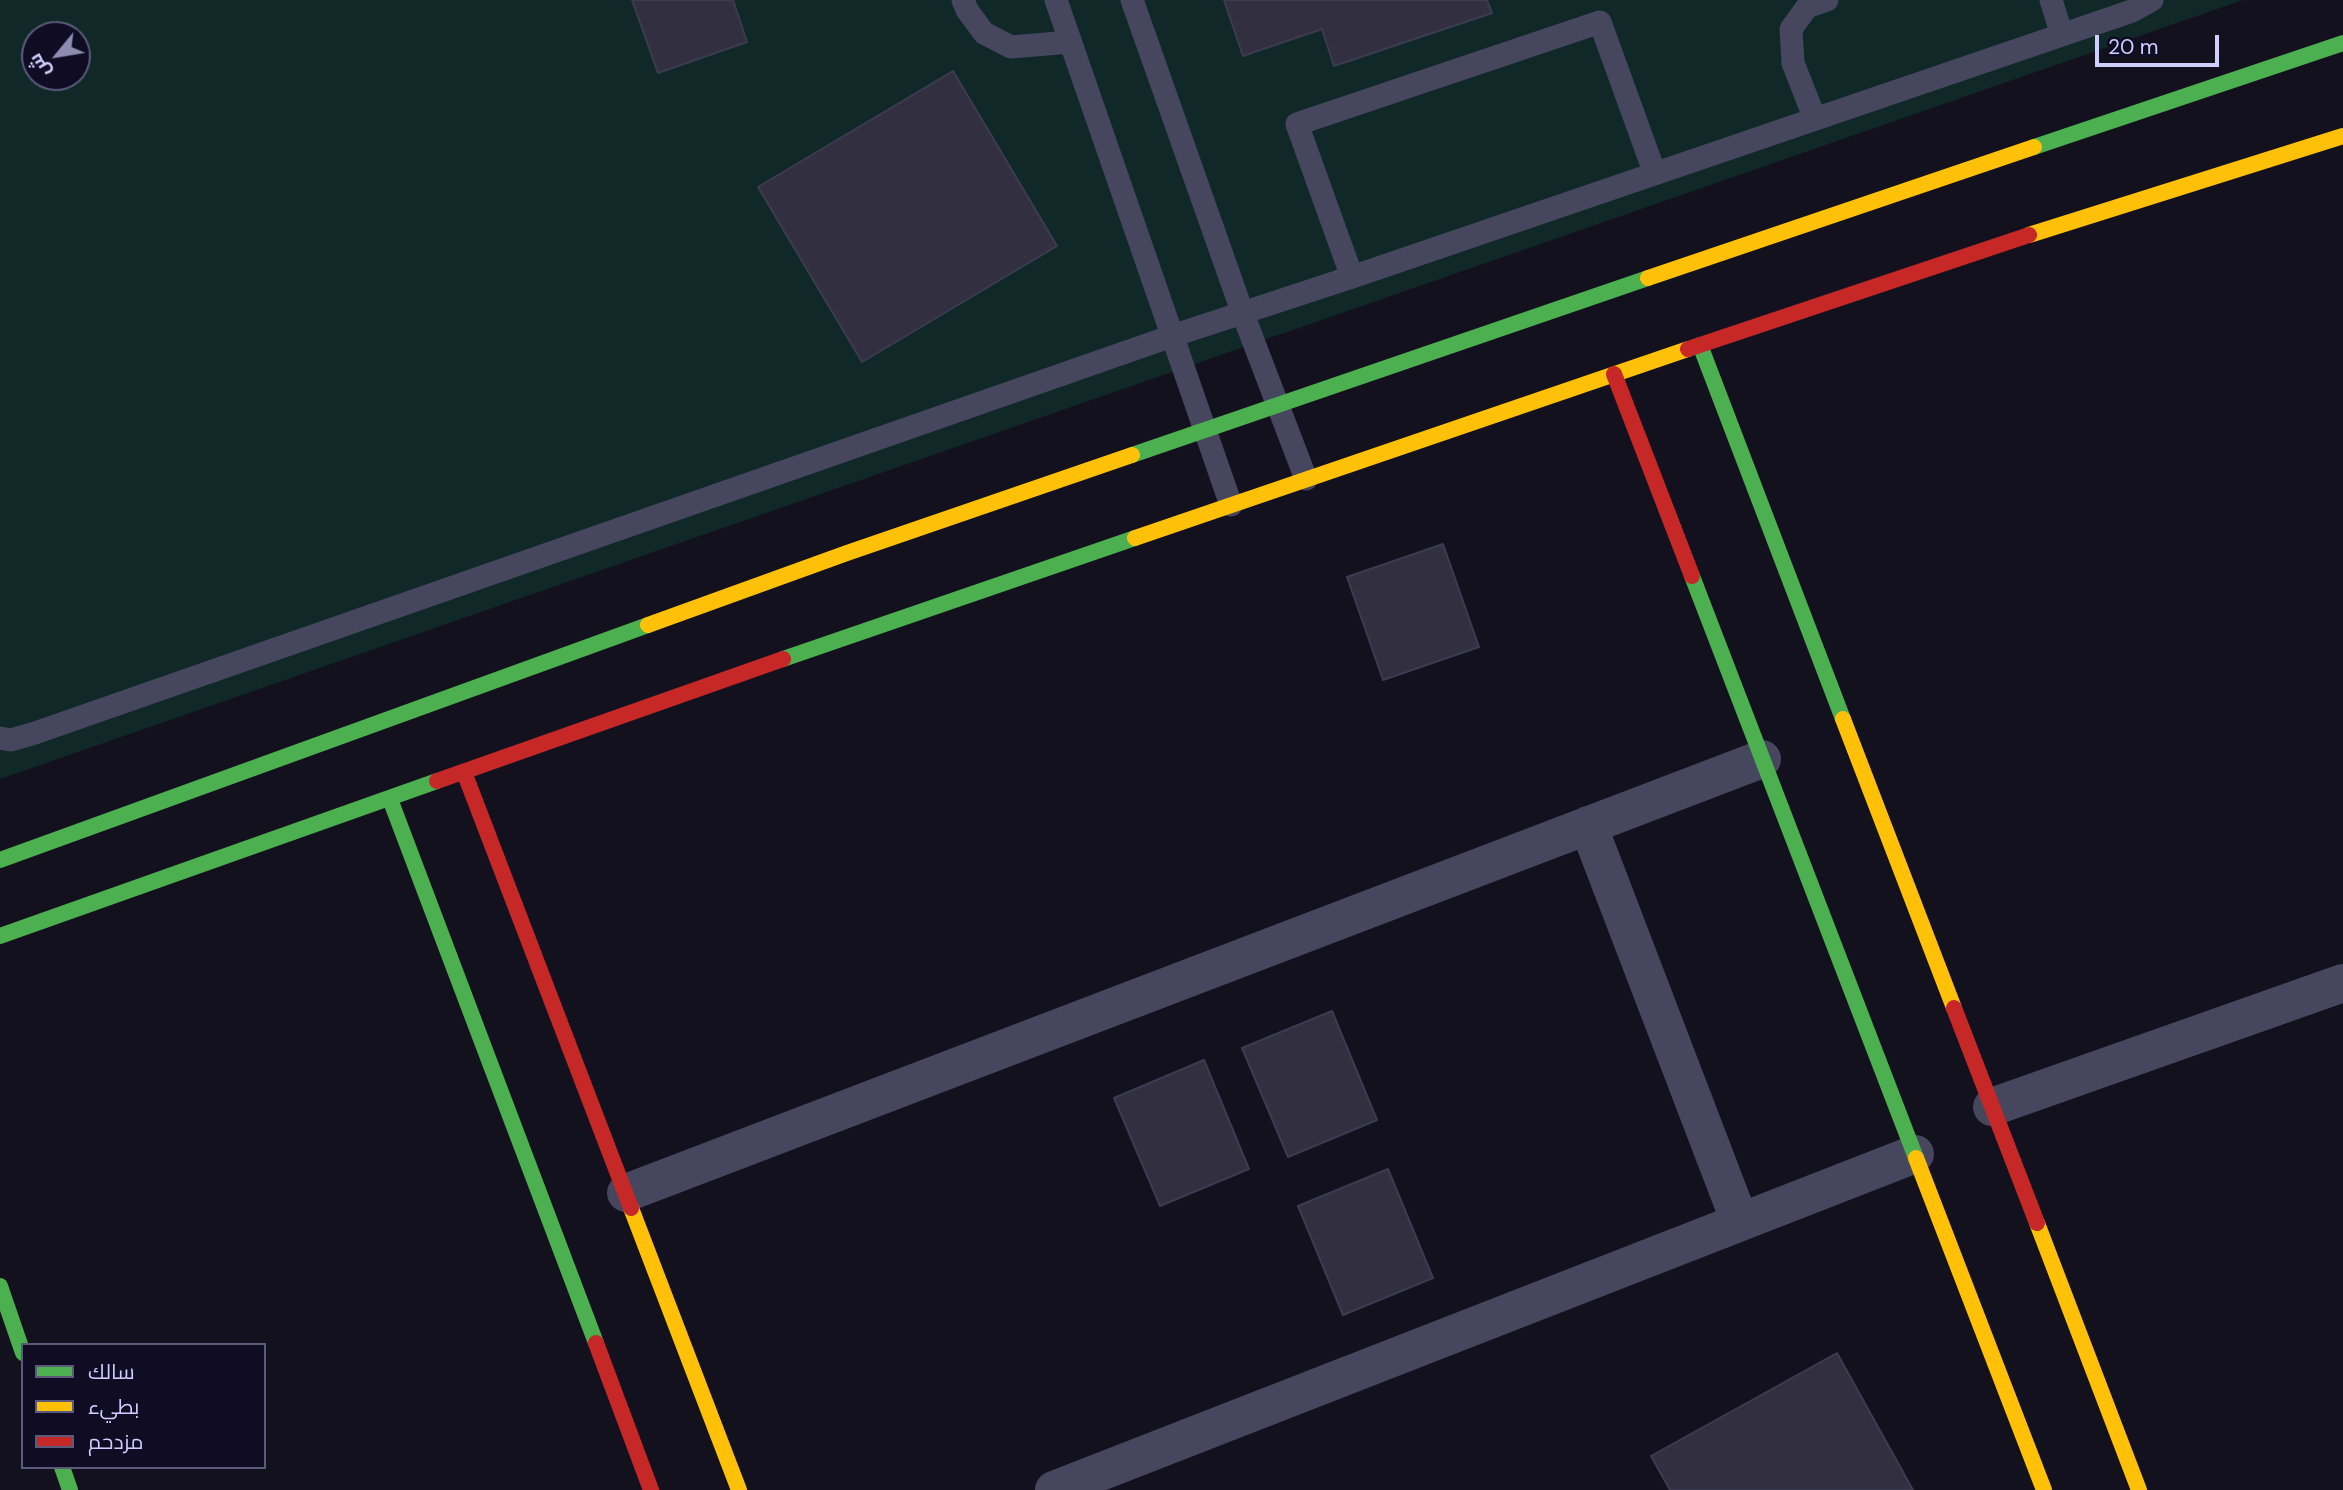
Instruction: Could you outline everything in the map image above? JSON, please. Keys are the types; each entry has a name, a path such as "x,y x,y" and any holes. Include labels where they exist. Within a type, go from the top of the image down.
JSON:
{"main road":[{"path":"0,860 834,558 1881,198 2343,43"},
{"path":"0,936 910,614 1947,261 2343,136"},
{"path":"1700,345 2139,1490"},
{"path":"1614,374 2044,1490"},
{"path":"464,772 738,1490"},
{"path":"390,799 651,1490"},
{"path":"0,1286 21,1347"},
{"path":"63,1469 70,1490"}],"street":[{"path":"625,1193 1762,759"},
{"path":"1588,825 1740,1222"},
{"path":"1992,1107 2343,982"},
{"path":"1054,1490 1915,1154"}],"lane":[{"path":"963,0 984,33 1011,47 1070,42"},
{"path":"1056,0 1231,505"},
{"path":"1132,0 1243,314 1306,480"},
{"path":"1815,119 1793,64 1791,29 1807,7 1826,0"},
{"path":"2050,0 2062,35"},
{"path":"0,738 11,740 35,733 1172,336 2132,12 2152,0"},
{"path":"1352,277 1297,124 1600,22 1655,174"}],"green space":[{"path":"0,0 2243,0 0,779"}],"building":[{"path":"632,0 733,0 747,42 658,73"},
{"path":"1224,0 1487,0 1492,13 1334,66 1322,29 1243,56"},
{"path":"953,71 1057,246 862,362 758,187"},
{"path":"1443,544 1479,647 1383,680 1347,577"},
{"path":"1332,1011 1377,1120 1288,1157 1242,1048"},
{"path":"1204,1060 1249,1169 1160,1206 1114,1098"},
{"path":"1388,1169 1433,1278 1343,1315 1298,1206"},
{"path":"1837,1353 1913,1490 1670,1490 1651,1456"}],"traffic: fast":[{"path":"2034,147 2343,43"},
{"path":"1132,455 1648,278"},
{"path":"1700,345 1843,719"},
{"path":"783,659 1135,538"},
{"path":"1692,576 1916,1158"},
{"path":"0,860 648,625"},
{"path":"0,936 437,781"},
{"path":"390,799 596,1343"},
{"path":"0,1286 21,1347"},
{"path":"63,1469 70,1490"}],"traffic: slow":[{"path":"2029,235 2343,136"},
{"path":"1648,278 2034,147"},
{"path":"1135,538 1688,349"},
{"path":"648,625 1132,455"},
{"path":"1843,719 1954,1008"},
{"path":"1916,1158 2044,1490"},
{"path":"631,1208 739,1490"},
{"path":"2037,1223 2139,1490"}],"traffic: jam":[{"path":"1688,349 2029,235"},
{"path":"1614,374 1692,576"},
{"path":"437,781 783,659"},
{"path":"464,772 631,1208"},
{"path":"1954,1008 2037,1223"},
{"path":"596,1343 651,1490"}]}
